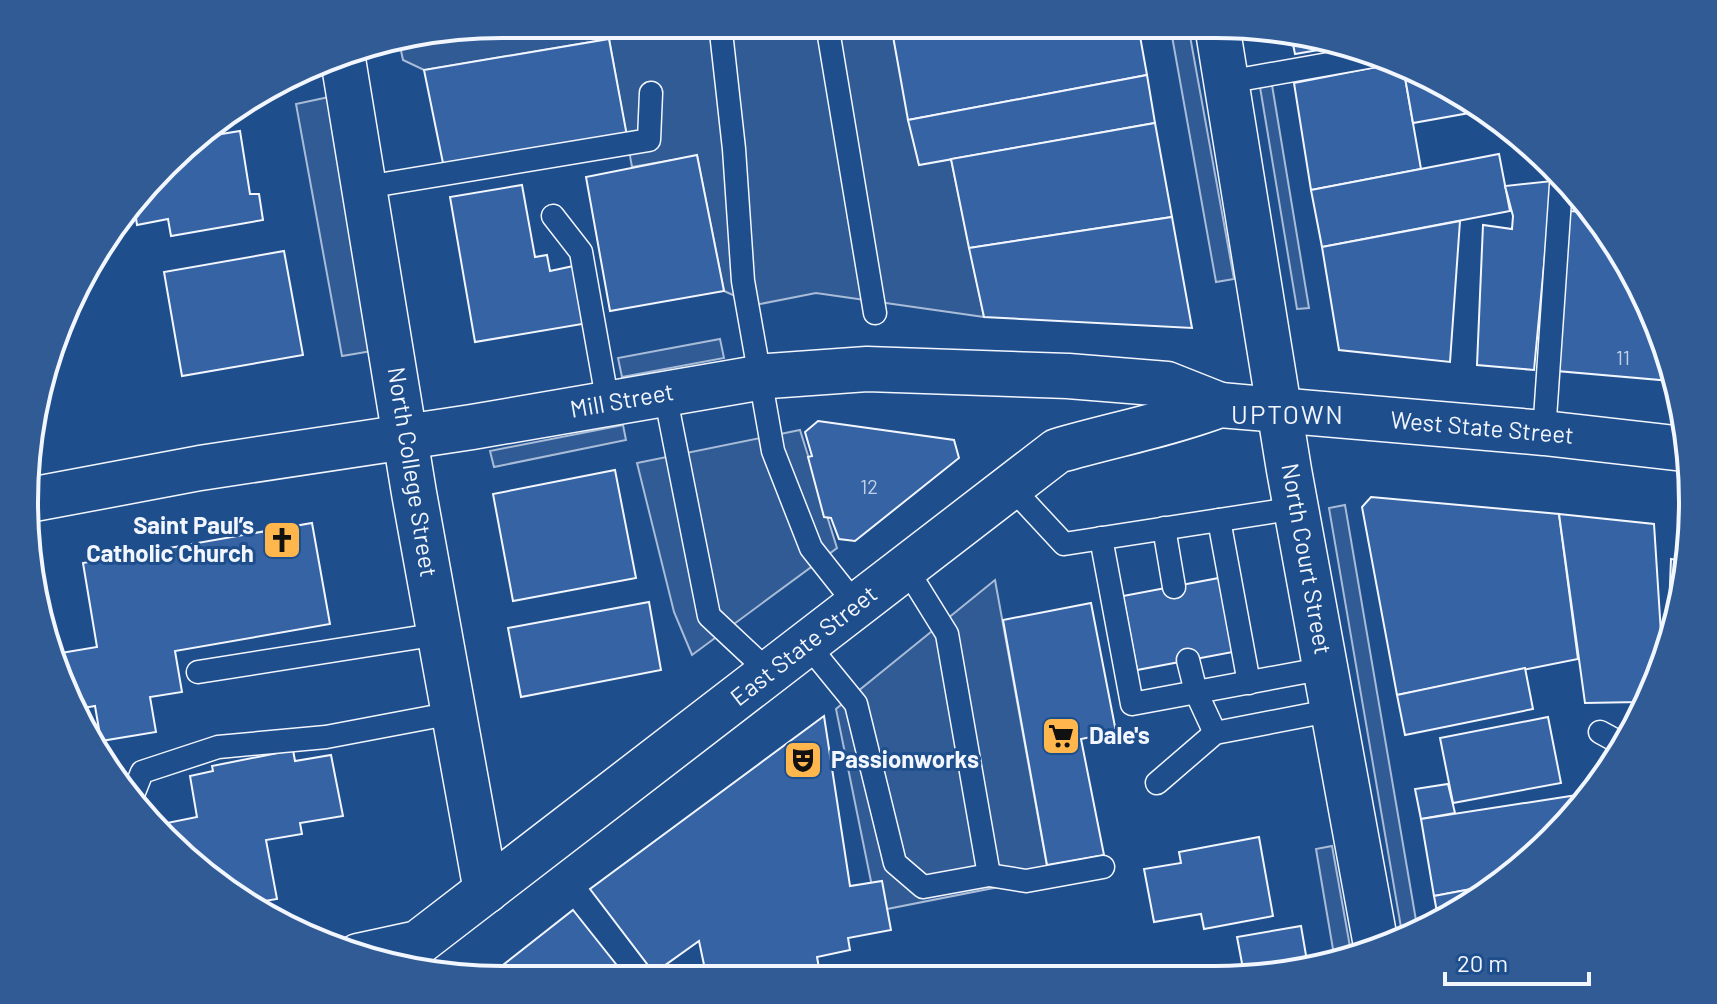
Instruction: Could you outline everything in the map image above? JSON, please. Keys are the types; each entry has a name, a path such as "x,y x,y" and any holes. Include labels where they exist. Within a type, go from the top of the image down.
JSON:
{"street":[{"name":"North Court Street","path":"1219,38 1297,508 1375,937"},
{"name":"North College Street","path":"344,66 439,634 486,891"},
{"name":"Mill Street","path":"38,498 200,468 758,378 867,369 1068,376 1167,384 1220,405"},
{"name":"East State Street","path":"384,950 418,943 1057,451 1128,430 1177,421 1220,405 1280,409"},
{"name":"West State Street","path":"1280,409 1676,448"}],"lane":[{"path":"722,38 734,149 743,281 773,451 811,548 857,606"},
{"path":"829,38 875,313"},
{"path":"1227,82 1353,60"},
{"path":"366,187 649,140 651,93"},
{"path":"1544,433 1560,192"},
{"path":"553,216 581,252 608,404"},
{"path":"665,394 709,616 770,673"},
{"path":"1011,487 1064,544 1297,508"},
{"path":"1219,520 1249,683"},
{"path":"1164,528 1174,587"},
{"path":"1101,538 1132,704 1326,668"},
{"path":"906,568 947,634 989,875"},
{"path":"198,672 439,634"},
{"path":"807,644 856,704 895,863 923,887 989,875 1026,881 1103,867"},
{"path":"1188,660 1196,692 1215,733"},
{"path":"1157,783 1215,733 1334,710"},
{"path":"136,787 142,772 218,747 326,737 453,713"},
{"path":"1600,732 1614,739"}],"shaded area":[{"path":"894,38 919,164 951,159 984,317 816,293 755,305 724,291 697,156 632,167 609,39 424,70 403,60 401,49 472,39"},
{"path":"1172,38 1190,38 1234,279 1216,282"},
{"path":"1272,85 1309,308 1297,309 1260,87"},
{"path":"329,97 372,351 342,356 296,104"},
{"path":"720,339 724,358 622,377 618,358"},
{"path":"623,425 626,440 494,467 490,451"},
{"path":"800,430 837,548 692,655 674,612 637,463"},
{"path":"1345,505 1416,920 1401,927 1329,508"},
{"path":"995,580 1049,877 877,911 836,709"},
{"path":"1332,846 1350,945 1333,950 1316,849"}],"building":[{"path":"893,38 1140,38 1147,75 908,120"},
{"path":"609,39 627,136 444,168 424,70"},
{"path":"1293,45 1318,50 1295,54"},
{"path":"1376,67 1405,79 1421,169 1311,190 1294,83"},
{"path":"1147,75 1155,123 919,165 908,120"},
{"path":"1405,79 1468,113 1413,123"},
{"path":"1155,123 1172,217 969,248 951,159"},
{"path":"240,131 250,194 259,194 263,220 171,236 168,219 137,225 136,218 153,196 220,134"},
{"path":"1499,154 1510,211 1322,247 1311,190"},
{"path":"697,155 724,291 610,311 586,177"},
{"path":"1552,183 1534,370 1477,365 1483,225 1512,229 1513,216 1505,186"},
{"path":"522,185 535,257 547,255 550,271 578,265 588,323 475,342 450,197"},
{"path":"1567,211 1576,211 1601,244 1631,297 1644,324 1662,380 1557,371"},
{"path":"1172,217 1192,328 984,317 969,248"},
{"path":"1460,221 1450,362 1339,350 1322,247"},
{"path":"284,251 303,355 182,376 164,272"},
{"path":"818,421 954,440 959,458 855,541 839,539 831,518 824,517 808,457 812,456 805,432"},
{"path":"615,470 636,578 513,601 493,494"},
{"path":"1371,497 1559,514 1578,659 1397,695 1362,507"},
{"path":"1559,514 1654,524 1661,629 1644,680 1633,702 1585,703"},
{"path":"312,523 330,624 175,651 182,692 150,697 156,732 104,741 95,706 86,708 64,653 97,647 83,563"},
{"path":"1671,559 1675,560 1670,595"},
{"path":"1224,577 1238,651 1137,670 1123,596"},
{"path":"649,602 661,670 521,697 508,628"},
{"name":"Dale's","path":"1091,603 1116,732 1081,739 1104,855 1047,865 1003,620"},
{"path":"1525,668 1533,709 1405,735 1397,695"},
{"path":"824,716 850,886 882,881 891,930 848,938 850,950 817,957 819,966 704,966 699,941 664,966 649,966 590,889"},
{"path":"1548,717 1561,783 1453,803 1440,738"},
{"path":"293,750 295,761 331,755 343,816 300,823 302,834 266,840 277,899 265,901 244,888 196,851 167,823 197,817 190,776 213,771 212,766"},
{"path":"1448,784 1455,813 1421,819 1415,789"},
{"path":"1574,795 1521,851 1473,888 1434,896 1421,819"},
{"path":"1259,837 1273,916 1204,929 1201,914 1154,922 1144,869 1181,863 1179,852"},
{"path":"1471,889 1436,909 1434,896"},
{"path":"573,910 617,966 502,966"},
{"path":"1301,926 1306,957 1242,965 1237,937"}],"place":[{"name":"Saint Paul’s Catholic Church","path":"282,540"},
{"name":"Dale's","path":"1061,736"},
{"name":"Passionworks","path":"803,760"}],"district":[{"name":"UPTOWN","path":"1288,415"}]}
